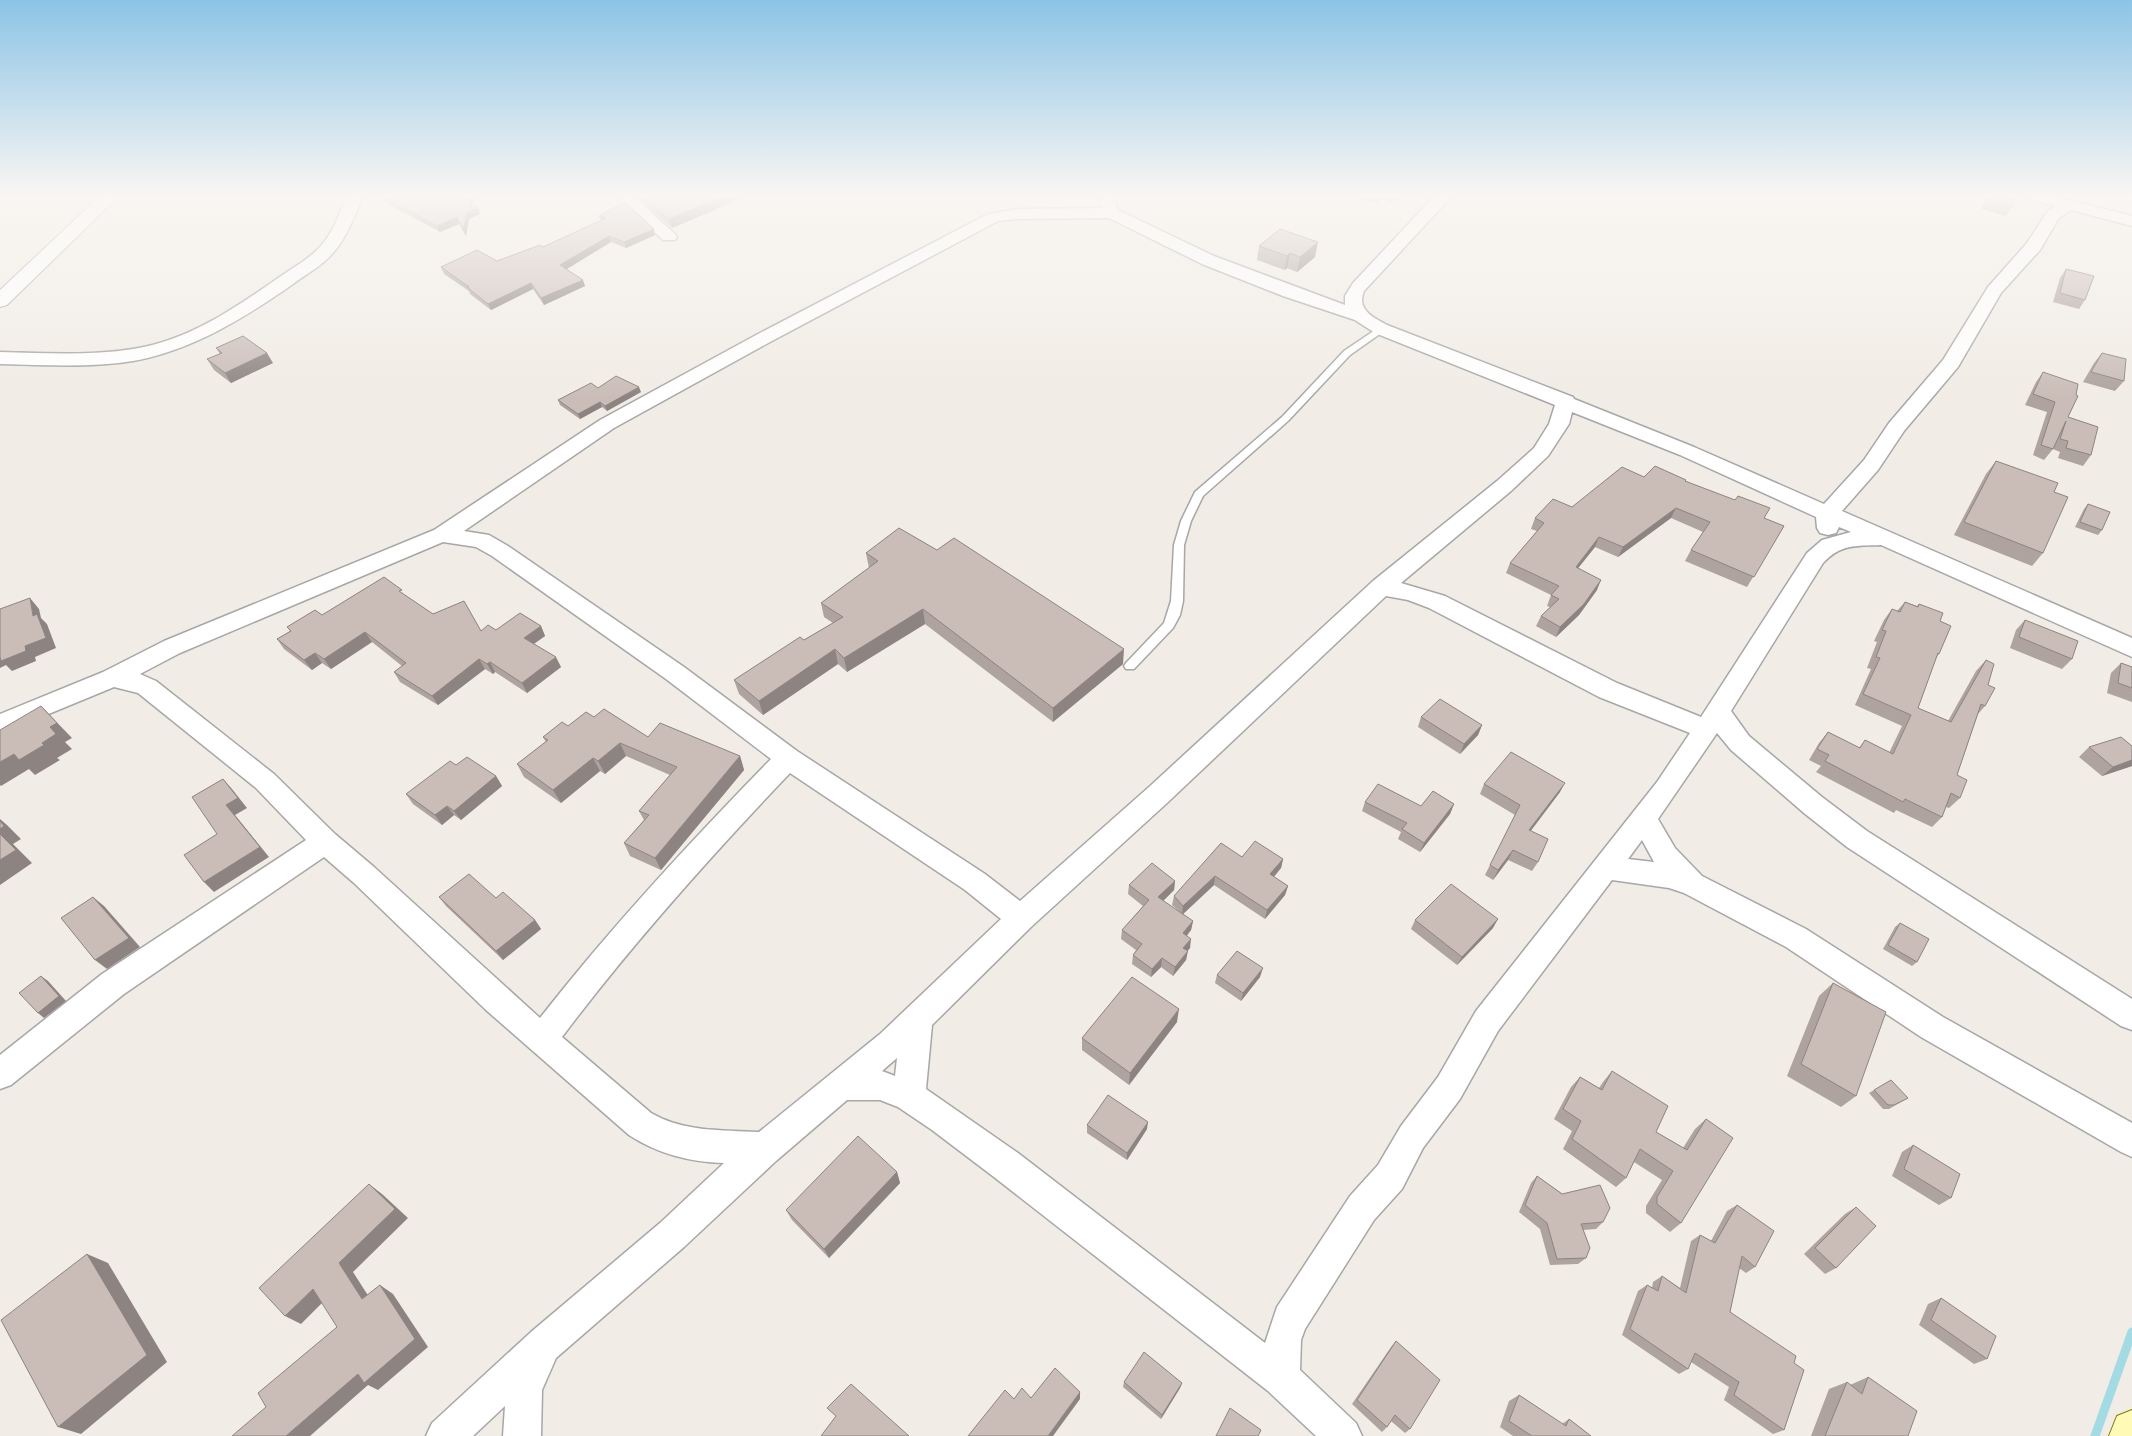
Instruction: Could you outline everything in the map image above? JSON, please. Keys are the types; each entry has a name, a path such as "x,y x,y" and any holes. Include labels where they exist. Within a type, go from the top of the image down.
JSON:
{"main road":[{"path":"2130,1436 2132,1431"}],"street":[{"path":"0,301 39,264"},
{"path":"0,358 54,358 135,354 159,348 218,324 253,304 310,264"},
{"path":"0,724 112,678 172,647 408,547 442,535 607,424 903,264"},
{"path":"1218,264 1289,292 1359,316 1381,329 1687,451 2132,648"},
{"path":"1359,316 1355,310 1353,299 1357,289 1383,264"},
{"path":"1828,544 1827,514 1871,465 1896,427 1951,362 1994,291 2018,264"},
{"path":"444,1436 544,1345 672,1235 764,1149 844,1085 891,1044 1020,918 1158,795 1381,587 1504,486 1541,452 1560,424 1566,402"},
{"path":"442,535 481,540 500,551 675,673 788,758 975,882 1020,918"},
{"path":"1281,1378 1283,1340 1290,1320 1362,1208 1390,1177 1412,1138 1449,1088 1487,1021 1666,789 1816,558 1828,544 1848,539 1882,538"},
{"path":"1381,587 1412,593 1437,602 1608,690 1725,725 1740,743 1813,805 1857,839 2132,1016"},
{"path":"112,678 135,682 154,693 265,781 325,842 364,875 497,1000 650,1131 687,1144 764,1149"},
{"path":"542,1039 663,891 788,758"},
{"path":"1644,818 1665,856 1694,885"},
{"path":"0,1074 113,984 325,842"},
{"path":"1606,868 1670,876 1694,885 1796,938 1932,1027 2132,1141"},
{"path":"909,1096 917,1019"},
{"path":"844,1085 880,1085 909,1096 1006,1165 1281,1378 1343,1436"},
{"path":"522,1436 524,1390 544,1345"}],"lane":[{"path":"1130,666 1169,625 1174,614 1177,601 1180,545 1186,521 1198,494 1285,419 1347,353 1381,329"}],"building":[{"path":"447,264 562,264 560,265 583,280 541,298 531,283 488,304 467,287 469,287 441,267"},
{"path":"2066,269 2094,276 2085,300 2060,293"},
{"path":"243,336 267,353 225,373 207,359 222,353 216,348"},
{"path":"2102,353 2126,359 2124,381 2091,372"},
{"path":"2043,372 2078,384 2076,395 2078,396 2068,417 2098,427 2091,455 2066,448 2068,441 2060,439 2066,421 2053,449 2041,445 2055,402 2033,394"},
{"path":"616,376 639,387 605,406 600,402 578,414 558,400 591,383 598,388"},
{"path":"1996,461 2058,483 2054,492 2068,497 2043,553 1964,522"},
{"path":"1655,466 1685,481 1735,500 1738,496 1770,508 1764,518 1784,526 1754,577 1691,550 1710,522 1676,508 1623,547 1599,537 1576,567 1601,580 1584,604 1560,627 1541,616 1559,599 1551,595 1559,586 1510,563 1544,523 1535,518 1553,499 1572,507 1622,467 1644,477"},
{"path":"2088,504 2110,512 2102,530 2080,522"},
{"path":"899,528 937,550 954,538 1124,649 1053,708 923,609 844,658 835,649 759,701 734,680 800,637 804,640 843,617 821,603 878,561 866,553"},
{"path":"384,577 402,590 399,591 433,614 464,601 481,631 488,625 496,630 520,613 541,626 524,638 556,657 522,683 490,662 487,664 479,659 432,696 394,672 406,663 365,632 324,659 315,653 304,660 277,639 291,631 287,627 315,610 322,615"},
{"path":"30,598 33,616 37,614 46,638 25,646 26,651 1,661 0,609"},
{"path":"1905,602 1918,607 1919,604 1943,613 1940,621 1951,626 1938,653 1918,708 1951,722 1986,660 1994,664 1988,685 1995,688 1985,706 1981,704 1957,775 1967,780 1960,798 1951,793 1942,817 1905,799 1903,802 1825,761 1829,755 1817,749 1828,732 1860,748 1865,740 1893,754 1911,715 1863,694 1880,658 1876,657 1886,631 1882,630 1892,609 1900,612"},
{"path":"2025,620 2078,641 2072,659 2019,637"},
{"path":"2121,663 2132,667 2132,688 2118,683"},
{"path":"1440,699 1482,725 1464,744 1421,717"},
{"path":"41,706 57,723 50,727 56,734 42,743 44,745 19,760 14,754 0,762 0,730"},
{"path":"604,709 648,737 660,723 740,756 655,858 624,843 649,815 639,811 677,767 620,743 598,761 593,758 553,790 517,764 548,740 543,737 562,722 568,726 586,712 594,717"},
{"path":"2121,737 2132,746 2132,760 2113,767 2089,747"},
{"path":"1511,752 1565,783 1529,830 1548,839 1538,862 1513,850 1498,870 1490,865 1520,805 1484,784"},
{"path":"467,757 496,776 454,811 447,806 435,815 406,794 450,761 456,765"},
{"path":"223,779 238,798 226,805 260,847 204,882 184,855 217,834 192,797"},
{"path":"1378,784 1421,806 1433,791 1454,804 1424,843 1402,829 1407,823 1365,802"},
{"path":"0,821 4,826 0,829"},
{"path":"0,834 16,850 0,860"},
{"path":"1255,841 1283,859 1270,874 1288,886 1267,910 1215,876 1183,906 1174,896 1221,843 1242,857"},
{"path":"1152,863 1175,881 1158,897 1193,921 1183,933 1191,939 1183,948 1188,951 1175,967 1162,958 1152,969 1133,955 1142,944 1122,930 1149,900 1129,885"},
{"path":"469,874 496,898 503,892 535,920 496,951 439,897"},
{"path":"1451,884 1498,919 1462,957 1415,920"},
{"path":"93,897 129,938 95,960 61,918"},
{"path":"1900,923 1929,939 1917,962 1888,945"},
{"path":"1237,951 1263,968 1243,993 1217,975"},
{"path":"41,976 59,996 38,1013 19,993"},
{"path":"1132,977 1179,1009 1130,1073 1082,1038"},
{"path":"1833,983 1886,1012 1856,1096 1801,1064"},
{"path":"1612,1071 1668,1106 1656,1132 1687,1150 1706,1119 1733,1138 1681,1223 1657,1204 1657,1197 1673,1171 1640,1149 1626,1178 1572,1139 1581,1121 1563,1109 1580,1077 1602,1090"},
{"path":"1891,1080 1908,1098 1894,1105 1888,1105 1874,1090"},
{"path":"1108,1095 1148,1122 1127,1153 1087,1125"},
{"path":"858,1136 897,1172 824,1249 786,1210"},
{"path":"1913,1145 1960,1174 1951,1198 1904,1169"},
{"path":"1537,1176 1562,1194 1600,1185 1610,1208 1603,1222 1581,1224 1590,1248 1586,1258 1557,1259 1547,1223 1525,1205"},
{"path":"369,1184 395,1209 339,1263 362,1299 380,1285 415,1339 364,1383 358,1374 286,1436 232,1436 266,1407 258,1393 337,1327 313,1289 285,1316 259,1288"},
{"path":"1737,1205 1774,1231 1755,1267 1742,1256 1730,1312 1796,1356 1794,1363 1804,1370 1784,1430 1734,1395 1739,1382 1695,1353 1688,1369 1630,1329 1647,1285 1658,1291 1662,1276 1686,1293 1700,1235 1715,1243"},
{"path":"1856,1207 1876,1226 1836,1268 1815,1248"},
{"path":"87,1254 147,1355 58,1427 1,1320"},
{"path":"1941,1298 1996,1336 1987,1359 1931,1320"},
{"path":"1396,1341 1440,1380 1410,1429 1395,1415 1387,1427 1357,1400"},
{"path":"1144,1352 1182,1383 1162,1415 1124,1382"},
{"path":"1055,1368 1080,1392 1048,1436 968,1436 1005,1390 1014,1399 1022,1388 1031,1398"},
{"path":"1868,1377 1917,1411 1908,1436 1825,1436 1847,1382 1862,1394"},
{"path":"851,1384 909,1436 821,1436 836,1416 827,1408"},
{"path":"1519,1395 1566,1426 1569,1419 1591,1436 1532,1436 1509,1421"},
{"path":"1230,1408 1261,1430 1258,1436 1216,1436"}],"waterway":[{"path":"2095,1436 2132,1332"}]}
